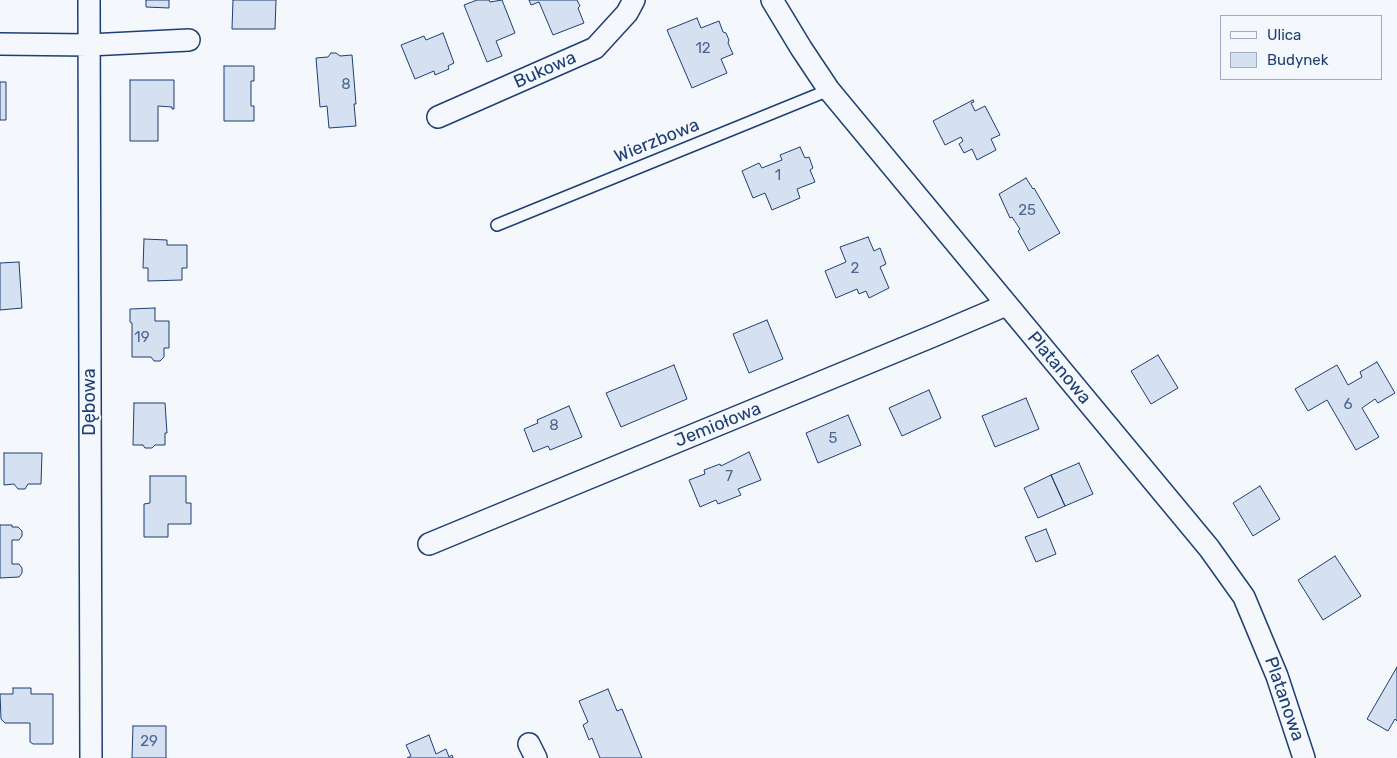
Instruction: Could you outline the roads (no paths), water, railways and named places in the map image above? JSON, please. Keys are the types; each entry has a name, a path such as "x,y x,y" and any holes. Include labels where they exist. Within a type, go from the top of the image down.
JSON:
{"street":[{"name":"Dębowa","path":"89,0 92,758"},
{"name":"Bukowa","path":"438,117 595,48 627,13 634,0"},
{"name":"Platanowa","path":"772,0 829,90 1209,548 1244,597 1277,676 1304,758"},
{"path":"0,44 89,45 189,40"},
{"name":"Jemiołowa","path":"429,544 933,336 1006,304"}],"lane":[{"name":"Wierzbowa","path":"497,225 829,90"}]}
